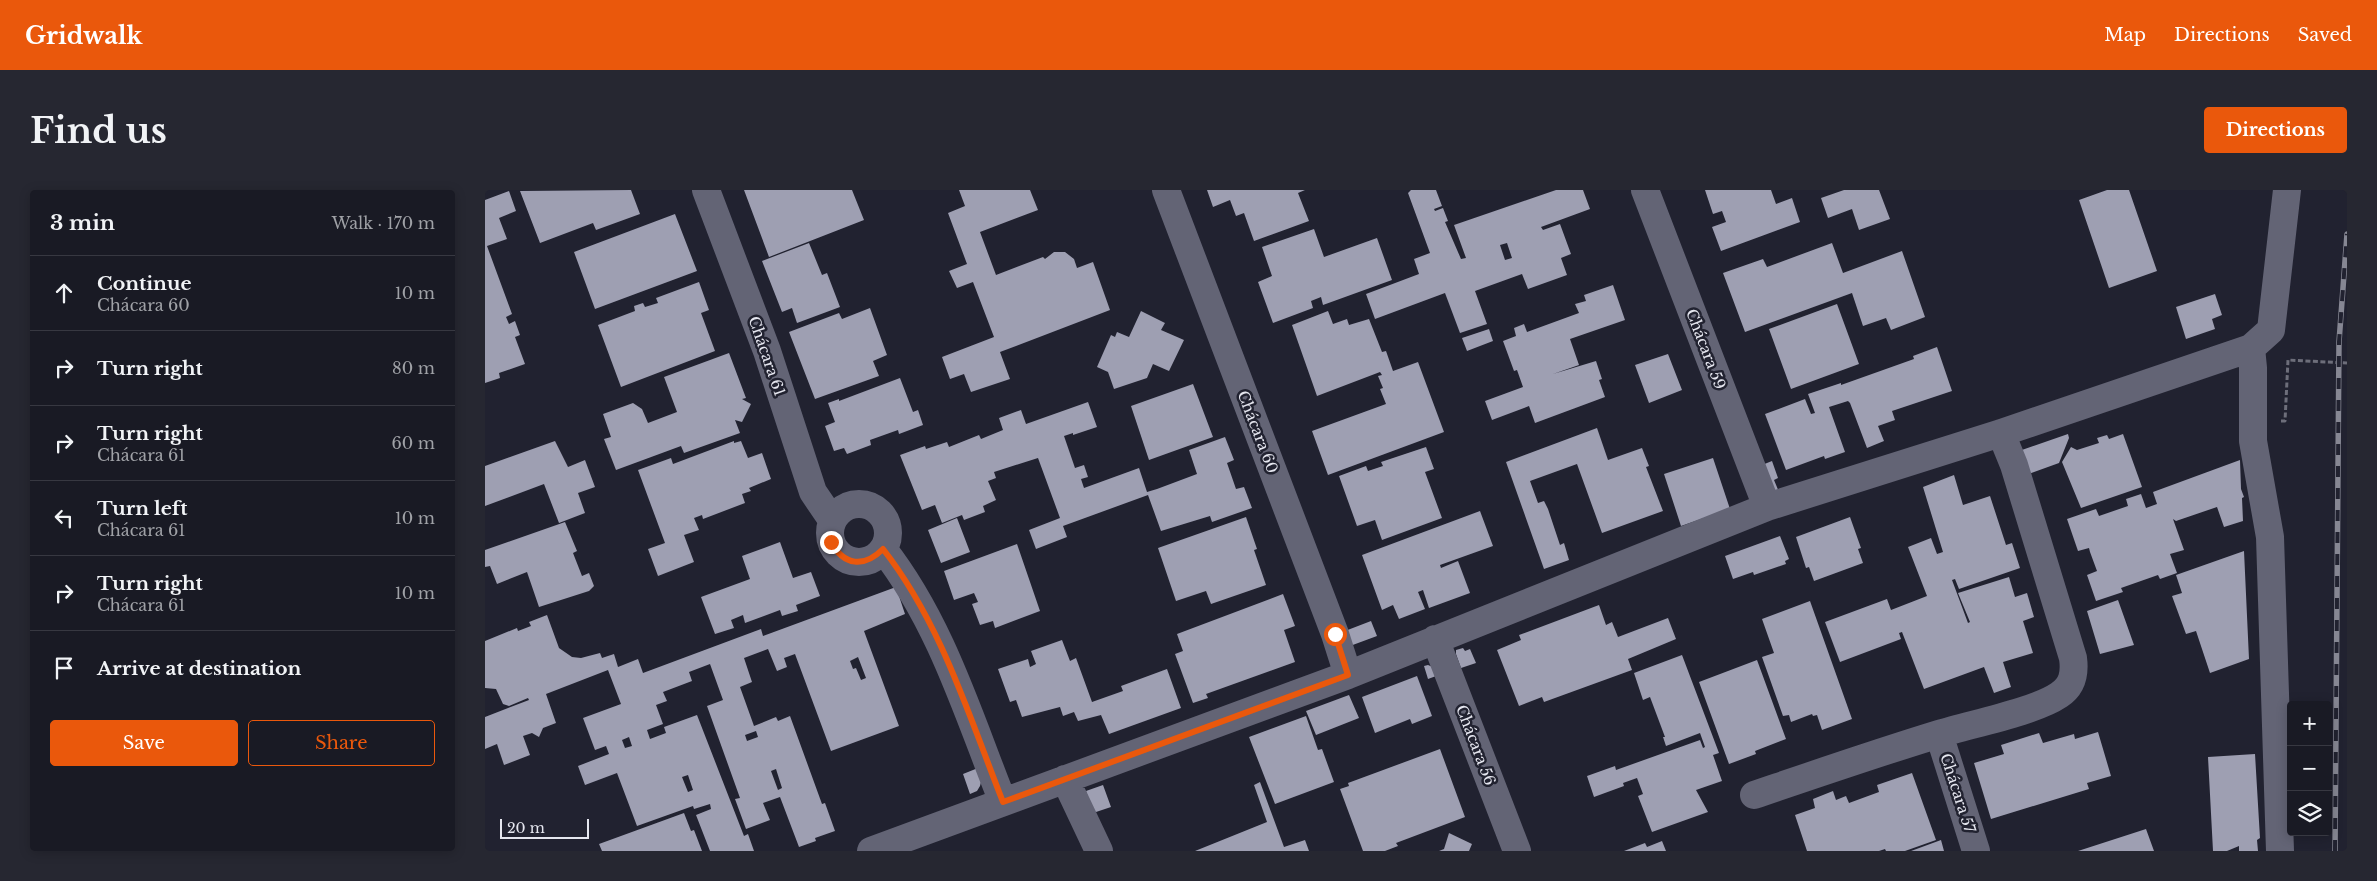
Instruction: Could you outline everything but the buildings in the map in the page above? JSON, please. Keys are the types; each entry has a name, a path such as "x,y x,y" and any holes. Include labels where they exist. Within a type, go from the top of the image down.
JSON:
{"street":[{"name":"Chácara 61","path":"706,190 767,351 813,492 832,520"},
{"name":"Chácara 60","path":"1166,190 1335,634 1348,675"},
{"name":"Chácara 59","path":"1645,190 1767,507"},
{"path":"871,851 1348,675 1767,507 2001,433 2251,348 2271,330 2287,190"},
{"path":"2251,348 2253,368 2253,441 2270,537 2280,851"},
{"path":"1754,795 1939,734 2031,707 2059,695 2071,683 2075,672 2073,658 2014,465 2001,433"},
{"path":"857,503 868,505 878,510 885,518 888,534 883,549 875,557 865,561 855,562 844,558 836,552 831,542 829,531 832,520 838,512 847,506 857,503"},
{"path":"883,549 905,576 929,618 1003,802"},
{"name":"Chácara 56","path":"1435,639 1517,851"},
{"name":"Chácara 57","path":"1939,734 1976,851"},
{"path":"1065,779 1099,851"}],"path":[{"path":"2288,360 2347,363"}],"railway":[{"path":"2335,851 2339,342 2347,234"}],"route":[{"path":"831,542 836,552 844,558 855,562 875,557 883,549 905,576 929,618 1003,802 1348,675 1335,634"}]}
